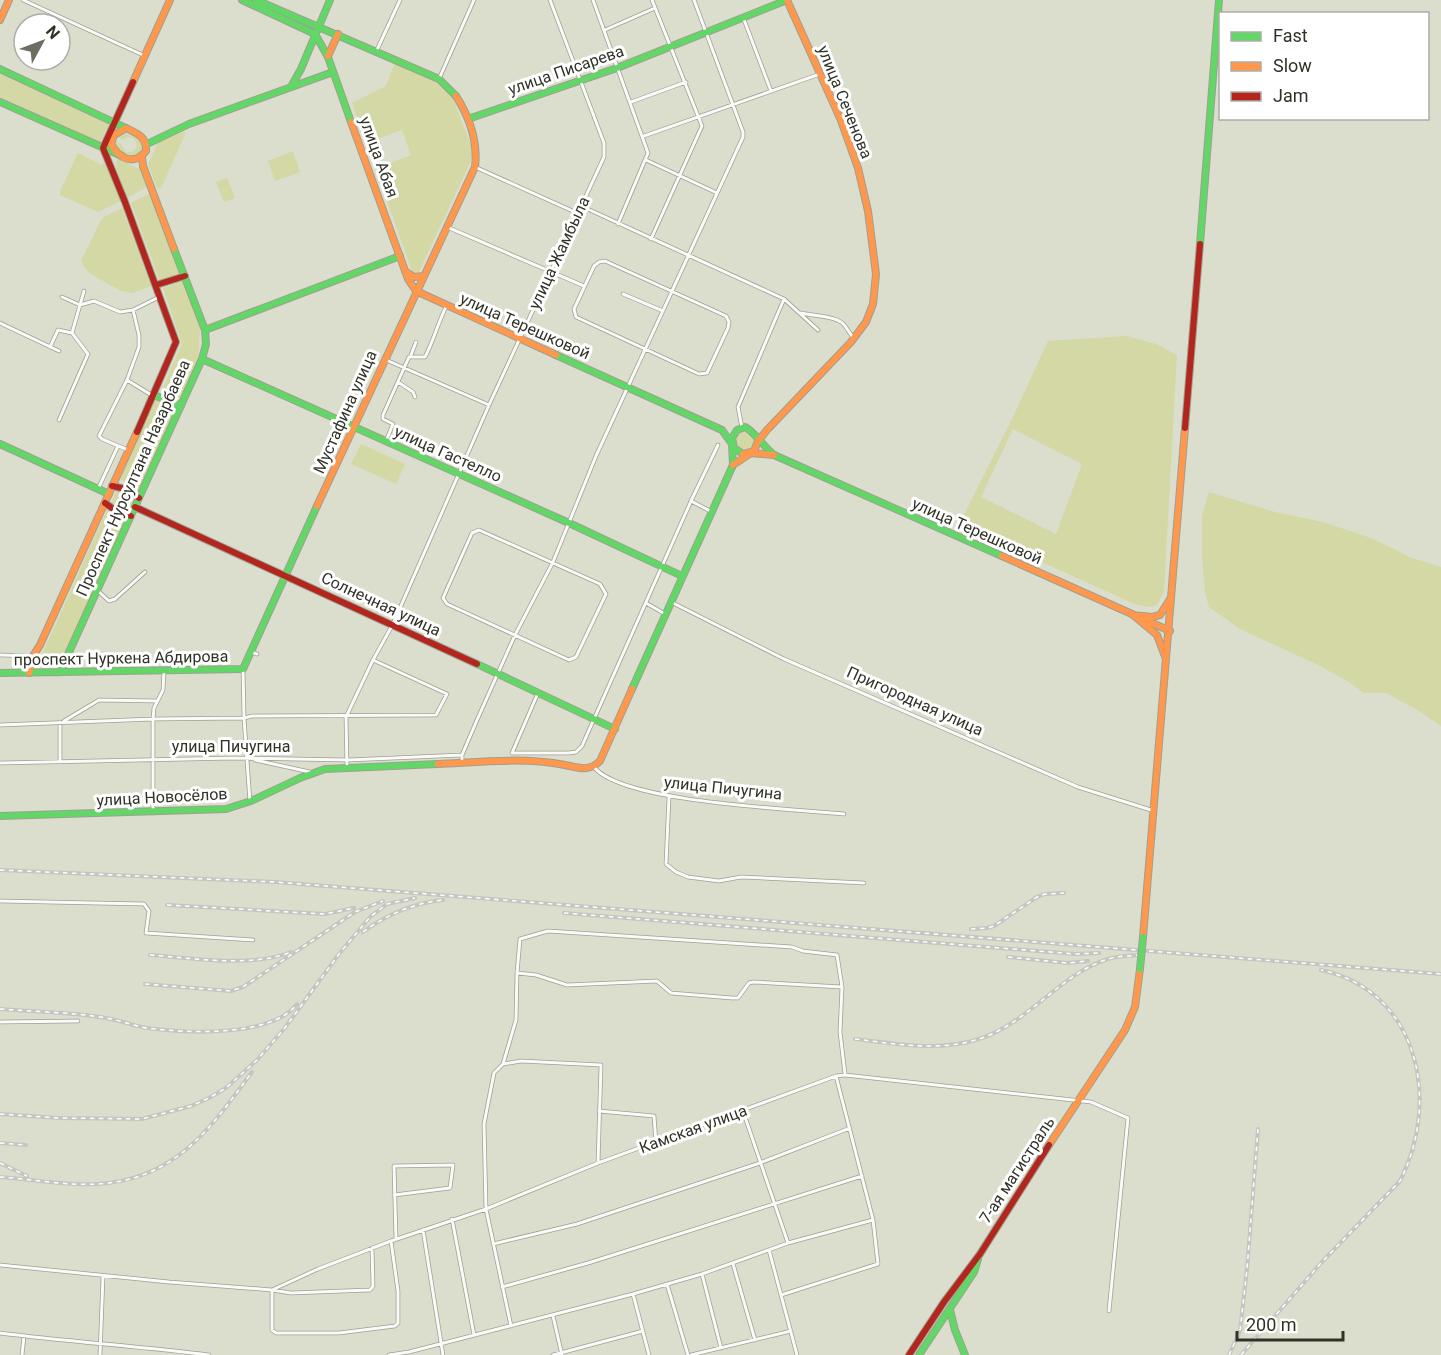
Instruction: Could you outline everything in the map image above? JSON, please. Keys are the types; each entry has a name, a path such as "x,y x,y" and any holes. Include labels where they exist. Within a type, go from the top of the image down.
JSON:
{"main road":[{"path":"0,20 9,0"},
{"path":"103,148 170,0"},
{"path":"242,0 316,31 338,34 439,79 448,84 457,94 468,119"},
{"path":"256,0 316,31"},
{"path":"292,85 330,0"},
{"name":"улица Писарева","path":"468,119 617,68 787,0"},
{"name":"улица Сеченова","path":"758,441 854,338 866,322 873,304 876,274 871,232 858,168 840,118 787,0"},
{"name":"7-ая магистраль","path":"980,1254 1132,1016 1140,969 1170,631 1219,0"},
{"name":"улица Абая","path":"316,31 328,57 405,271 411,286 416,291"},
{"path":"328,57 338,34"},
{"path":"0,69 114,121 146,141"},
{"path":"146,141 292,85 333,72"},
{"path":"0,102 103,148 111,148 131,160 142,157 146,151 146,141"},
{"name":"Мустафина улица","path":"243,669 254,653 286,575 353,426 475,167 477,151 468,119"},
{"path":"111,148 114,135 126,128"},
{"name":"Проспект Нурсултана Назарбаева","path":"29,673 33,656 105,503 176,342 113,169 103,148"},
{"name":"Проспект Нурсултана Назарбаева","path":"111,148 113,169"},
{"name":"Проспект Нурсултана Назарбаева","path":"60,672 202,359 206,344 205,330 143,166 142,157"},
{"path":"205,330 400,256"},
{"path":"405,271 414,277 424,276"},
{"path":"156,285 185,276"},
{"name":"улица Терешковой","path":"416,291 722,430 739,453 774,455"},
{"name":"улица Гастелло","path":"202,359 682,576"},
{"path":"154,395 181,406"},
{"name":"улица Терешковой","path":"722,430 747,427 754,431 758,441 774,455 1170,631"},
{"path":"594,767 600,761 615,729 733,465 733,436 740,428"},
{"path":"754,431 767,430"},
{"path":"733,465 751,453 758,441"},
{"path":"0,444 109,494"},
{"path":"112,486 126,489 139,498"},
{"path":"105,503 116,511 131,516"},
{"name":"Солнечная улица","path":"135,507 539,691 615,729"},
{"path":"1133,615 1154,619 1162,615 1172,592"},
{"path":"1133,615 1157,635 1167,662"},
{"name":"проспект Нуркена Абдирова","path":"0,673 243,669"},
{"name":"улица Пичугина","path":"462,758 512,757 587,770 594,767"},
{"name":"улица Новосёлов","path":"0,816 226,809 250,802 311,772 462,758"},
{"path":"980,1254 974,1272 919,1355 910,1354 944,1302 980,1254"},
{"path":"950,1310 965,1355"}],"street":[{"path":"23,0 145,56"},
{"path":"376,52 400,0"},
{"path":"439,79 474,0"},
{"name":"улица Жамбыла","path":"347,768 346,717 393,624 605,150 582,81 550,0"},
{"path":"593,0 644,136 648,153 618,224"},
{"path":"651,239 702,126 652,0"},
{"path":"462,758 515,635 553,561 596,456 743,137 734,104 694,0"},
{"path":"604,30 655,8"},
{"path":"742,17 771,91"},
{"path":"644,136 698,115 820,74"},
{"path":"631,102 686,82"},
{"path":"646,160 717,193"},
{"path":"475,167 577,213"},
{"path":"580,206 784,299 818,330"},
{"path":"447,228 584,286"},
{"path":"602,261 672,291 726,316 729,322 709,371 705,374 699,374 646,351 576,317 574,309 594,266 602,261"},
{"path":"72,333 84,291"},
{"path":"623,294 663,311"},
{"path":"62,297 80,305 94,301 120,312 133,310 160,296"},
{"path":"740,428 738,407 784,299"},
{"path":"411,355 425,357 447,305"},
{"path":"129,450 102,439 99,435 127,380 139,347 139,335 133,310"},
{"path":"799,313 838,320 854,338"},
{"path":"0,323 59,351"},
{"path":"50,347 58,330 72,333 88,354 59,420"},
{"path":"386,441 393,424 383,419 382,416 416,342"},
{"path":"384,359 489,405"},
{"path":"127,380 154,395"},
{"path":"398,382 413,392 415,397"},
{"path":"539,691 512,757 576,752 582,746 593,717 718,445"},
{"path":"98,489 118,446"},
{"path":"691,501 712,512"},
{"path":"478,530 553,561 600,584 606,594 576,657 569,660 515,635 447,604 443,598 472,533 478,530"},
{"path":"98,591 108,601 115,599 145,572"},
{"name":"Пригородная улица","path":"670,602 784,659 1078,788 1154,811"},
{"path":"646,603 665,614"},
{"name":"проспект Нуркена Абдирова","path":"0,655 33,656"},
{"path":"0,725 252,716 436,715 447,694 373,660"},
{"name":"Мустафина улица","path":"243,669 250,802"},
{"path":"153,812 153,719 157,701 164,690 164,671"},
{"path":"61,722 99,700 157,701"},
{"path":"60,762 61,722"},
{"path":"546,762 547,754"},
{"path":"248,758 311,772"},
{"name":"улица Пичугина","path":"0,763 153,759 462,758"},
{"name":"улица Пичугина","path":"594,767 610,779 669,797 844,814"},
{"path":"669,797 666,864 676,872 688,877 719,880 741,877 864,883"},
{"path":"0,901 144,904 149,911 146,933 253,940"},
{"path":"511,1326 486,1209 484,1124 494,1073 503,1064 516,1020 520,939 548,931 792,947 837,956 842,987 840,1032 846,1075"},
{"path":"517,973 536,975 567,985 657,981 671,993 732,998 738,998 749,983 753,982 842,987"},
{"path":"0,1022 78,1021"},
{"path":"503,1064 521,1061 601,1065 598,1163"},
{"name":"Камская улица","path":"272,1290 372,1248 486,1209 598,1163 836,1076 846,1075 1091,1102 1105,1106 1128,1118 1109,1311"},
{"path":"781,1295 878,1264 873,1220 836,1076"},
{"path":"599,1111 654,1116 656,1142"},
{"path":"742,1111 788,1243"},
{"path":"492,1245 577,1224 760,1162 850,1128"},
{"path":"394,1195 450,1188 453,1165 394,1166 394,1195 396,1239"},
{"path":"502,1287 588,1263 862,1176"},
{"path":"452,1219 474,1335"},
{"path":"388,1355 553,1316 633,1294 733,1264 788,1243 873,1220"},
{"path":"423,1230 443,1355"},
{"path":"272,1290 272,1330 276,1333 339,1333 395,1326 398,1323 398,1291 391,1241"},
{"path":"0,1265 291,1293 370,1290 373,1286 372,1248"},
{"path":"769,1250 797,1355"},
{"path":"733,1264 755,1340"},
{"path":"702,1274 721,1348"},
{"path":"100,1355 103,1276"},
{"path":"667,1284 689,1355 791,1331"},
{"path":"633,1294 650,1355"},
{"path":"553,1316 561,1354"},
{"path":"553,1355 643,1331"},
{"path":"0,1333 209,1355"},
{"path":"22,1355 24,1336"}],"green space":[{"path":"395,62 441,84 450,91 473,151 470,163 418,274 413,274 386,198 399,193 388,164 411,155 402,130 366,143 352,103 386,86"},
{"path":"0,74 109,124 100,143 0,97"},
{"path":"184,132 185,135 161,188 157,189 148,164 158,142"},
{"path":"125,133 143,142 143,150 138,155 133,157 117,150 116,141 126,152 135,150 137,144 133,138 128,137 123,140 117,137"},
{"path":"293,151 300,172 275,181 268,161"},
{"path":"78,153 102,165 106,163 121,201 98,212 60,195"},
{"path":"117,159 140,169 147,187 127,198 116,167"},
{"path":"227,178 235,198 224,202 216,182"},
{"path":"150,193 181,273 160,281 131,203"},
{"path":"122,208 151,286 133,293 121,291 89,273 81,261 102,218"},
{"path":"183,281 200,328 198,360 180,398 162,390 182,344 163,288"},
{"path":"1127,336 1156,344 1177,355 1164,591 1157,605 1150,607 1137,605 959,525 1048,341","holes":["1013,429 1082,464 1056,534 981,497"]},
{"path":"156,398 176,407 140,489 120,479"},
{"path":"745,431 752,434 755,441 752,448 745,451 738,448 735,441 738,434"},
{"path":"361,444 405,464 396,484 351,464"},
{"path":"117,489 136,498 129,512 111,503"},
{"path":"1209,492 1275,512 1323,522 1371,538 1412,558 1441,567 1441,726 1386,693 1364,693 1318,665 1240,629 1209,607 1205,592 1202,554 1202,516"},
{"path":"107,510 126,519 59,664 37,666"}],"railway":[{"path":"0,870 275,882 1441,974"},
{"path":"971,929 994,926 1037,897 1064,893"},
{"path":"0,1114 59,1118 142,1119 191,1106 209,1098 226,1088 257,1060 284,1029 339,954 370,917 387,904 415,898"},
{"path":"363,932 401,911 443,900"},
{"path":"145,984 231,991 243,987 355,912 383,901"},
{"path":"167,905 325,914 354,908"},
{"path":"564,913 1075,954 1099,953"},
{"path":"150,955 240,961 258,960 291,952"},
{"path":"855,1039 933,1046 979,1039 1014,1022 1059,987 1091,966 1112,958 1140,955"},
{"path":"1008,957 1067,963 1088,961"},
{"path":"1241,1355 1321,1263 1400,1181 1412,1150 1419,1117 1419,1085 1413,1053 1400,1025 1380,1001 1354,982 1321,970"},
{"path":"0,1009 80,1014 147,1028 204,1032 248,1028 268,1023 285,1015 297,1004"},
{"path":"0,1177 97,1184 148,1173 169,1162 188,1148 221,1113 252,1072"},
{"path":"1229,1355 1240,1331 1258,1129"},
{"path":"0,1143 26,1145"},
{"path":"0,1163 27,1176"}],"traffic: fast":[{"path":"242,0 315,34 328,57 351,122"},
{"path":"256,0 439,79 456,96"},
{"path":"292,85 330,0"},
{"path":"468,119 617,68 787,0"},
{"path":"1200,244 1219,0"},
{"path":"0,69 126,128"},
{"path":"147,144 189,124 333,72"},
{"path":"0,102 122,156"},
{"path":"60,672 202,359 206,344 205,330 174,249"},
{"path":"205,330 400,256"},
{"path":"556,355 722,430 732,444 733,465 632,689"},
{"path":"202,359 682,576"},
{"path":"154,395 181,406"},
{"path":"743,454 734,448 732,438 737,430 745,427 774,455 1002,556"},
{"path":"0,444 109,494"},
{"path":"0,673 243,669 317,506"},
{"path":"477,664 615,729"},
{"path":"0,816 226,809 251,801 325,769 438,764"},
{"path":"1140,969 1143,937"},
{"path":"919,1355 974,1272 978,1259"},
{"path":"950,1310 965,1355"}],"traffic: slow":[{"path":"0,20 9,0"},
{"path":"133,82 170,0"},
{"path":"743,454 754,451 758,441 767,430 851,342 866,322 873,304 876,274 868,211 858,168 840,118 787,0"},
{"path":"328,56 338,34"},
{"path":"317,506 475,167 476,157 472,130 456,96"},
{"path":"351,122 408,279 416,291 556,355"},
{"path":"126,128 145,142 146,151 137,158 122,157 111,144 114,135 126,128"},
{"path":"142,157 143,166 174,249"},
{"path":"405,271 414,277 424,276"},
{"path":"1143,937 1185,428"},
{"path":"29,673 33,656 137,432"},
{"path":"733,465 751,453 774,455"},
{"path":"1002,556 1170,631"},
{"path":"1133,615 1152,617 1160,615 1170,599"},
{"path":"1133,615 1157,635 1166,659"},
{"path":"438,764 517,761 579,768 592,767 600,761 632,689"},
{"path":"1049,1145 1125,1030 1135,1007 1140,969"}],"traffic: jam":[{"path":"133,82 103,148 176,342 137,432"},
{"path":"1185,428 1200,244"},
{"path":"156,285 185,276"},
{"path":"112,486 126,489 139,498"},
{"path":"105,503 116,511 131,516"},
{"path":"135,507 477,664"},
{"path":"909,1355 944,1302 980,1254 1049,1145"}]}
